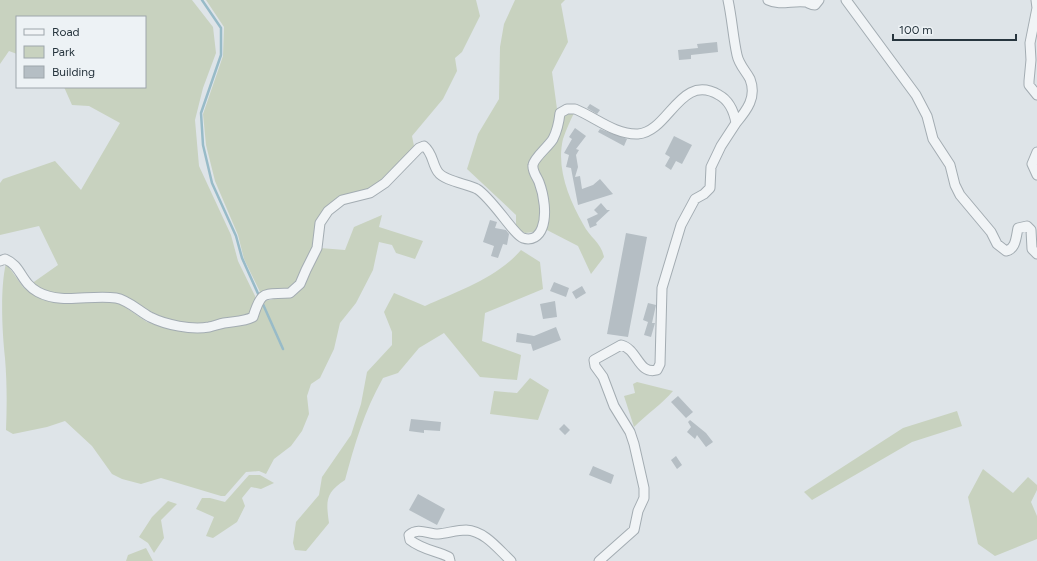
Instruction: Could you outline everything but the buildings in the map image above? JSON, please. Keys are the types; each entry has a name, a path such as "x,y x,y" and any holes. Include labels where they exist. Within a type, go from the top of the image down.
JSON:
{"street":[{"path":"599,561 634,530 638,512 644,498 644,488 630,432 614,406 603,377 595,366 594,360 621,345 627,346 633,351 642,366 647,370 657,370 660,364 662,288 681,225 695,199 704,194 710,188 713,162 753,97 750,79 741,66 737,55 728,0"},
{"path":"768,0 773,3 805,2 811,5 815,5 819,0"},
{"path":"846,0 916,94 927,116 933,139 946,156 955,185 968,206 991,232 998,244 1006,251 1010,250 1013,246 1018,228 1027,226 1031,230 1032,249 1037,254"},
{"path":"1036,0 1037,8 1030,43 1031,60 1029,81 1037,95"},
{"path":"0,261 5,259 14,263 25,283 37,292 50,297 65,299 104,296 119,298 160,322 192,328 246,321 253,317 259,301 265,295 272,292 290,293 300,284 317,248 320,223 328,211 342,200 370,193 385,183 419,148 424,146 430,151 438,172 443,176 477,189 498,209 514,231 522,238 532,239 539,234 543,226 543,214 542,192 532,166 534,160 547,149 553,139 560,113 567,109 575,109 618,131 638,134 658,123 692,91 704,89 713,91 724,98 730,105 736,123"},
{"path":"1037,152 1032,164 1037,175"},
{"path":"450,561 449,557 414,544 410,540 409,535 418,531 438,534 466,530 476,531 484,535 511,561"}],"green space":[{"path":"0,0 192,0 213,27 216,53 203,88 195,120 199,166 231,235 238,261 256,298 251,315 192,326 159,318 133,304 49,294 31,284 58,265 39,226 0,235 0,183 3,179 55,161 81,190 120,123 89,106 72,105 64,88 146,88 146,16 16,16 16,54 9,51 0,64"},
{"path":"206,0 476,0 480,16 462,52 455,58 457,71 443,99 412,136 414,146 381,183 325,212 311,255 300,278 294,286 288,290 279,291 270,289 261,294 244,259 238,235 215,181 206,145 203,114 223,56 224,27"},
{"path":"515,0 565,0 561,4 568,42 552,72 557,109 555,122 546,143 534,155 540,195 540,216 538,225 534,232 525,233 516,228 516,215 467,169 478,134 499,99 500,47 504,24"},
{"path":"574,113 563,139 561,161 565,183 573,204 586,229 603,252 604,257 591,274 578,246 545,229 536,165 563,114"},
{"path":"382,215 379,227 423,241 415,259 396,253 392,245 379,242 373,270 356,303 340,323 334,349 320,378 311,384 307,396 309,414 302,431 291,446 274,459 266,474 259,471 246,472 225,496 161,478 141,484 122,479 112,474 92,446 65,421 47,427 13,434 6,430 6,367 2,310 6,263 23,287 43,300 101,299 119,303 147,322 169,329 211,331 224,327 246,325 255,321 260,306 264,301 295,295 304,284 320,248 345,250 354,227"},
{"path":"521,250 540,262 543,289 485,313 482,341 521,355 517,380 480,377 444,333 419,348 398,373 383,378 370,403 352,453 345,480 334,489 328,498 327,509 329,523 306,551 295,550 293,543 296,522 319,495 322,477 351,435 361,404 367,372 392,345 392,332 384,312 394,293 425,306 489,276 511,260"},
{"path":"530,378 549,390 538,420 490,414 494,391 517,393"},
{"path":"637,382 673,391 634,427 624,396 635,393 633,384"},
{"path":"957,411 962,426 912,442 812,500 804,492 903,428"},
{"path":"983,469 1013,493 1028,477 1037,485 1037,490 1031,502 1037,516 1037,539 995,556 978,544 968,497"},
{"path":"249,475 260,475 274,483 261,489 251,487 242,498 245,506 237,522 213,538 206,536 214,517 196,509 202,498 210,498 225,502"},
{"path":"168,501 177,504 161,520 164,538 154,553 148,543 139,537 152,517"},
{"path":"146,548 153,561 126,561 128,555"}],"waterway":[{"path":"202,0 221,28 221,55 201,113 203,145 212,183 236,236 242,258 260,298"},
{"path":"262,302 283,349"}]}
